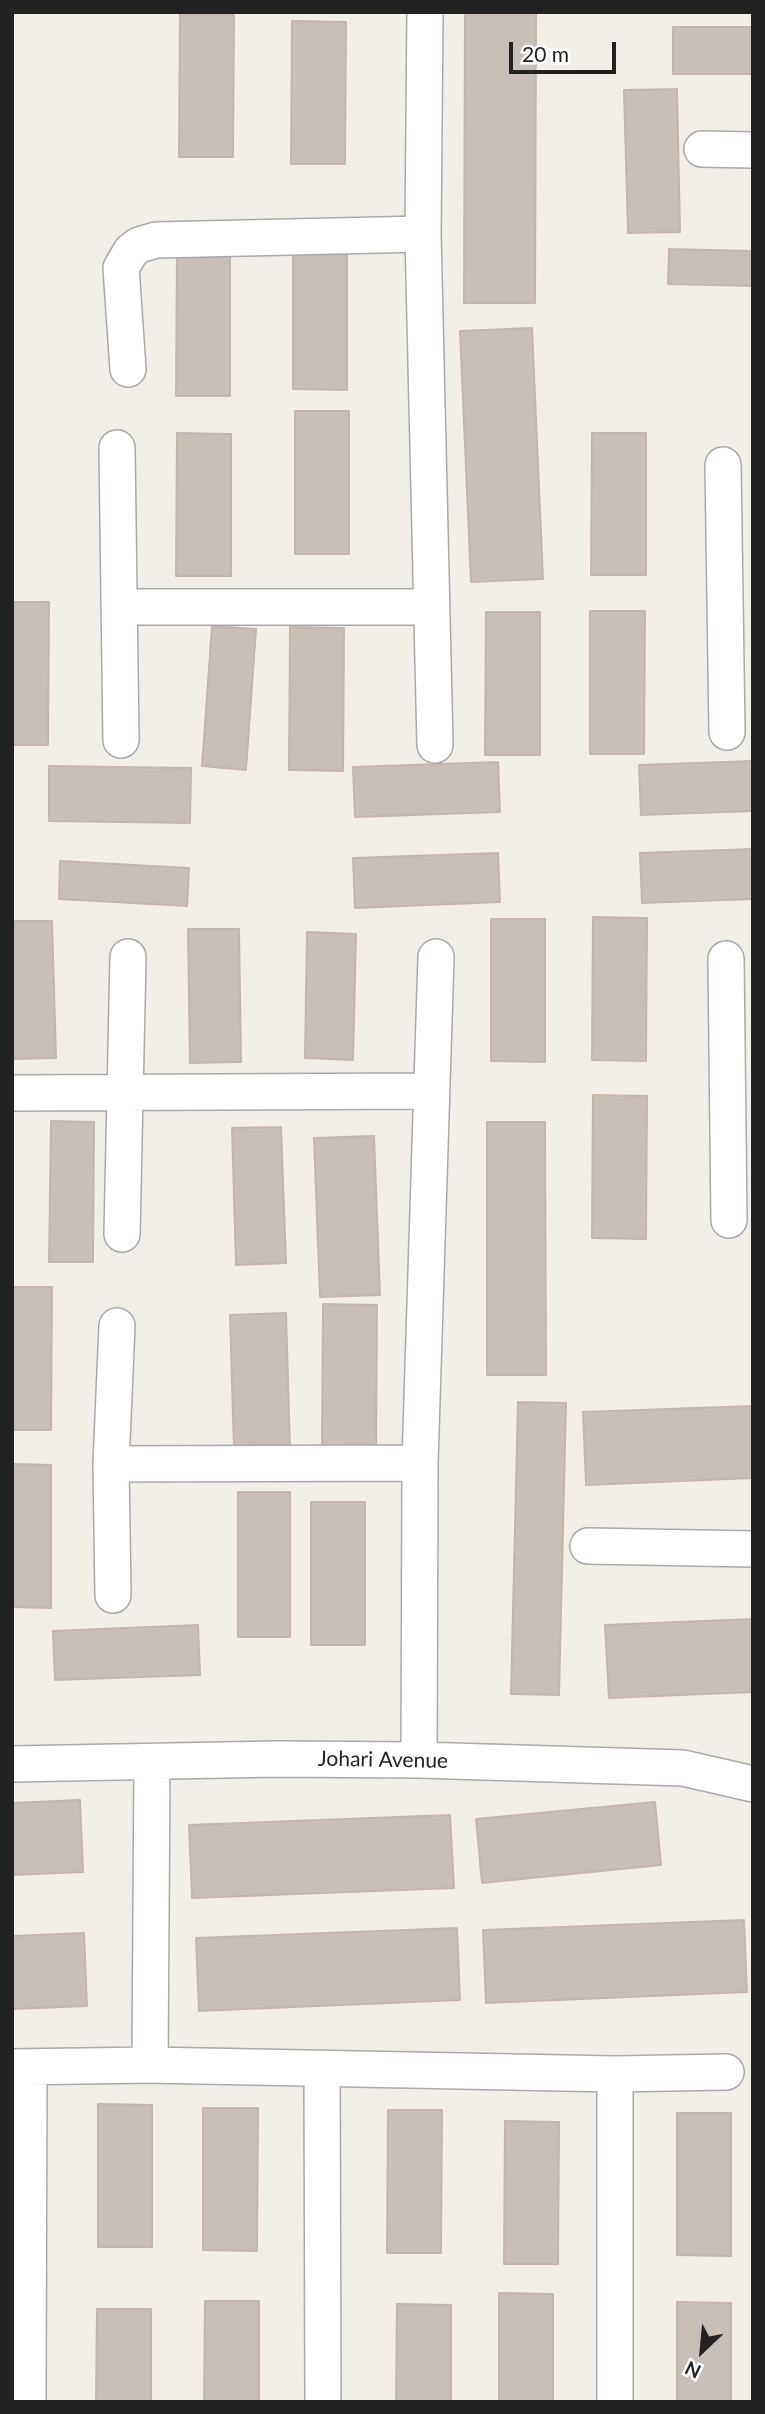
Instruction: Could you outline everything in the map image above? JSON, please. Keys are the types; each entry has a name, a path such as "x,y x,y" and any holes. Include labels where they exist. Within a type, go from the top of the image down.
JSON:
{"street":[{"path":"425,12 423,234 435,745"},
{"path":"702,149 753,150"},
{"path":"128,369 121,268 131,251 139,245 156,240 423,234"},
{"path":"117,449 121,740"},
{"path":"723,465 740,607 727,732"},
{"path":"120,607 430,607"},
{"path":"121,1234 128,957"},
{"path":"419,1760 420,1463 436,957"},
{"path":"726,960 741,1071 729,1220"},
{"path":"12,1093 430,1091"},
{"path":"113,1595 111,1464 117,1326"},
{"path":"111,1464 420,1463"},
{"path":"588,1546 753,1549"},
{"name":"Johari Avenue","path":"12,1764 277,1759 419,1760 683,1768 753,1784"},
{"path":"150,2065 152,1763"},
{"path":"28,2402 19,2296 20,2067 150,2065 615,2074 726,2072"},
{"path":"322,2069 323,2402"},
{"path":"615,2074 615,2402"}],"building":[{"path":"465,12 536,12 535,303 464,303"},
{"path":"180,14 234,15 233,157 179,157"},
{"path":"292,21 346,22 345,164 291,164"},
{"path":"673,27 753,27 753,74 673,74"},
{"path":"677,89 680,232 628,233 624,90"},
{"path":"293,247 347,247 347,390 293,389"},
{"path":"669,249 753,251 753,286 668,284"},
{"path":"177,253 230,253 230,396 176,396"},
{"path":"532,328 543,579 471,582 460,331"},
{"path":"295,411 349,411 349,554 295,554"},
{"path":"177,433 231,434 231,576 176,576"},
{"path":"592,433 646,433 646,575 591,575"},
{"path":"12,602 49,602 48,745 12,745"},
{"path":"590,611 645,611 644,754 590,754"},
{"path":"486,612 540,612 540,755 485,755"},
{"path":"212,626 256,629 246,770 202,766"},
{"path":"290,627 344,628 343,771 289,770"},
{"path":"753,761 753,811 641,815 639,765"},
{"path":"498,762 500,812 355,817 353,767"},
{"path":"49,766 191,768 190,823 49,821"},
{"path":"753,849 753,899 642,903 640,853"},
{"path":"498,853 500,902 355,908 353,858"},
{"path":"60,861 189,868 187,906 59,899"},
{"path":"593,917 647,918 646,1061 592,1060"},
{"path":"491,919 545,919 545,1062 491,1061"},
{"path":"12,921 52,921 56,1058 12,1059"},
{"path":"188,929 239,929 241,1062 190,1063"},
{"path":"307,932 356,934 353,1060 305,1058"},
{"path":"593,1095 647,1096 646,1239 592,1238"},
{"path":"51,1121 94,1122 93,1262 49,1262"},
{"path":"487,1122 545,1122 546,1375 487,1375"},
{"path":"281,1127 286,1263 236,1265 232,1128"},
{"path":"374,1136 380,1295 320,1297 314,1138"},
{"path":"12,1287 52,1287 51,1430 12,1430"},
{"path":"323,1304 377,1305 376,1447 322,1447"},
{"path":"286,1313 290,1448 234,1449 230,1315"},
{"path":"518,1402 566,1403 559,1695 511,1694"},
{"path":"753,1406 753,1478 586,1485 583,1412"},
{"path":"12,1464 51,1465 51,1608 12,1607"},
{"path":"238,1492 290,1492 290,1637 238,1637"},
{"path":"311,1502 365,1502 365,1645 311,1645"},
{"path":"753,1619 753,1692 609,1698 605,1625"},
{"path":"198,1625 200,1675 55,1680 53,1631"},
{"path":"80,1800 83,1872 12,1875 12,1803"},
{"path":"655,1802 661,1865 482,1883 476,1819"},
{"path":"450,1815 454,1888 192,1898 189,1825"},
{"path":"744,1920 747,1992 486,2003 483,1930"},
{"path":"457,1928 460,2000 199,2011 196,1938"},
{"path":"84,1933 87,2006 12,2009 12,1936"},
{"path":"98,2104 152,2105 152,2247 98,2247"},
{"path":"203,2108 258,2108 257,2251 203,2250"},
{"path":"388,2110 442,2110 441,2253 387,2253"},
{"path":"677,2113 731,2113 731,2256 677,2255"},
{"path":"505,2121 559,2122 558,2264 504,2264"},
{"path":"499,2293 553,2294 553,2402 499,2402"},
{"path":"205,2301 259,2301 259,2402 204,2402"},
{"path":"677,2302 731,2303 731,2402 677,2402"},
{"path":"397,2304 451,2305 451,2402 396,2402"},
{"path":"97,2309 151,2309 151,2402 96,2402"}]}
